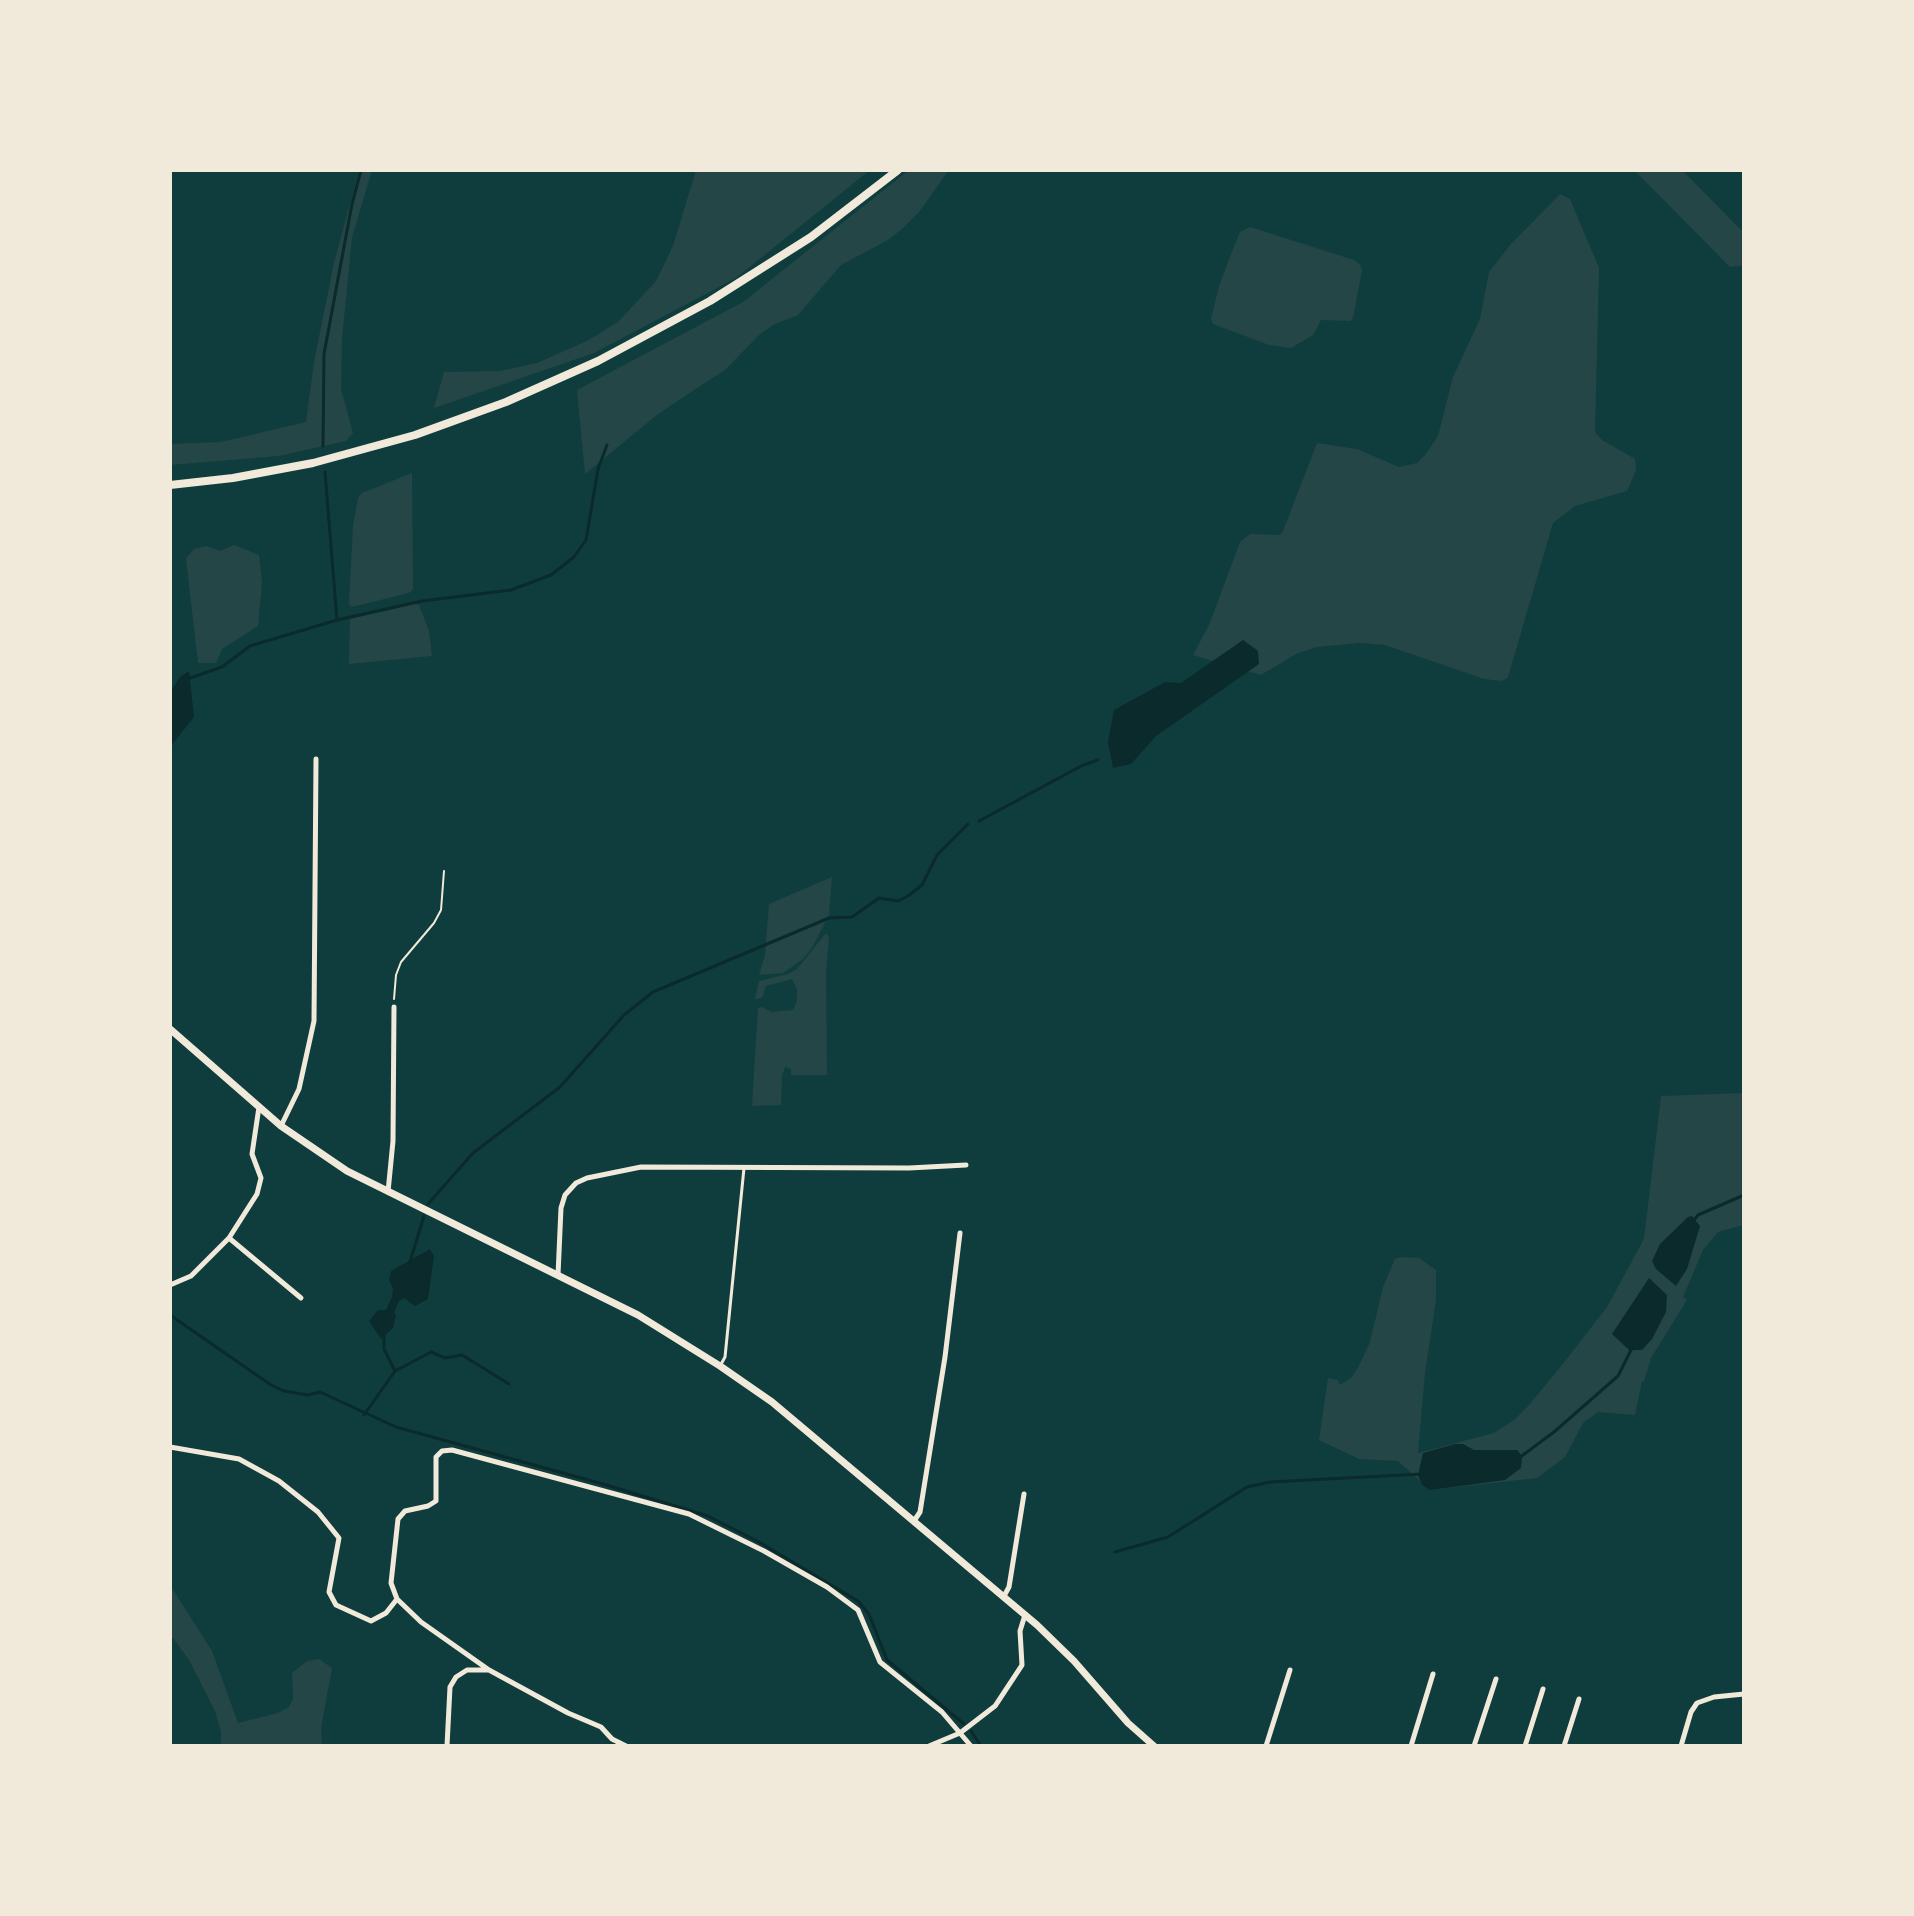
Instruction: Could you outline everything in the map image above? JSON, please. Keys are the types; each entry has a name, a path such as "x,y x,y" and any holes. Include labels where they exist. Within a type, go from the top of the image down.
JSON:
{"main road":[{"path":"170,485 276,471 352,454 506,402 610,355 710,301 811,237 898,170"}],"street":[{"path":"281,1126 299,1089 314,1021 316,759"},
{"path":"388,1193 393,1141 394,1007"},
{"path":"170,1029 281,1126 347,1171 638,1315 772,1402 1004,1596 1060,1647 1113,1707 1154,1746"},
{"path":"170,1285 191,1276 229,1238 257,1194 261,1178 252,1154 259,1107"},
{"path":"558,1275 561,1208 565,1195 576,1183 587,1178 641,1167 909,1168 966,1165"},
{"path":"914,1521 920,1512 945,1357 960,1233"},
{"path":"229,1238 301,1298"},
{"path":"170,1447 239,1459 279,1481 318,1512 339,1538 329,1592 336,1605 371,1621 386,1613 397,1599"},
{"path":"626,1746 612,1739 601,1727 568,1713 489,1670 421,1622 397,1599 391,1583 398,1519 405,1511 436,1501 436,1457 442,1451 452,1450 689,1514 716,1526 847,1600 858,1610 880,1662 942,1712 971,1746"},
{"path":"1004,1596 1009,1587 1024,1494"},
{"path":"929,1746 960,1733 995,1706 1022,1665 1020,1631 1025,1615"},
{"path":"447,1746 450,1687 456,1677 467,1670 489,1670"},
{"path":"1266,1746 1290,1670"},
{"path":"1411,1746 1433,1674"},
{"path":"1474,1746 1496,1679"},
{"path":"1525,1746 1543,1689"},
{"path":"1681,1746 1691,1712 1697,1703 1714,1697 1744,1694"},
{"path":"1564,1746 1579,1699"}],"lane":[{"path":"720,1366 725,1357 744,1167"}],"path":[{"path":"394,1007 394,981 401,962 441,910 444,871"}],"shaded area":[{"path":"359,170 372,170 352,237 342,339 341,389 353,433 346,441 279,456 170,465 170,444 221,442 306,422 314,362 334,263"},
{"path":"696,170 870,170 736,278 594,353 434,408 444,372 500,371 537,363 587,341 618,322 656,281 673,246"},
{"path":"909,170 949,170 919,212 903,228 888,240 841,265 798,315 773,325 759,335 726,369 658,414 585,474 577,390 743,302"},
{"path":"1634,170 1682,170 1744,233 1744,265 1730,267"},
{"path":"1560,194 1570,199 1599,268 1595,432 1602,440 1635,459 1636,470 1627,491 1575,506 1553,523 1508,677 1502,681 1484,679 1385,645 1359,643 1317,647 1298,653 1261,675 1193,655 1209,625 1240,542 1250,534 1280,535 1317,443 1357,449 1399,467 1417,463 1426,454 1438,436 1453,377 1480,319 1489,272 1511,244"},
{"path":"1250,227 1354,260 1360,265 1362,270 1353,318 1350,321 1321,320 1313,335 1291,348 1269,345 1213,324 1211,319 1219,286 1231,254 1240,232"},
{"path":"412,473 413,588 411,592 351,607 353,526 358,498 362,493"},
{"path":"234,545 259,555 262,583 258,626 222,649 216,663 198,663 186,558 194,549 206,546 220,551"},
{"path":"419,605 429,631 432,656 349,664 350,619"},
{"path":"1243,640 1258,651 1259,664 1156,736 1131,764 1113,768 1108,742 1114,710 1165,682 1181,683"},
{"path":"189,671 194,717 170,747 170,692 180,677"},
{"path":"832,877 829,915 812,948 803,959 783,973 759,975 765,955 769,904"},
{"path":"826,933 829,938 826,972 827,1075 791,1075 791,1069 785,1067 781,1105 752,1106 758,1008 772,1012 793,1010 797,1001 797,989 792,979 766,986 762,998 755,999 759,981 797,969"},
{"path":"1744,1093 1744,1225 1718,1232 1703,1250 1683,1297 1687,1300 1651,1358 1642,1381 1635,1415 1598,1412 1583,1423 1565,1457 1537,1478 1430,1490 1398,1461 1359,1459 1319,1440 1328,1378 1338,1380 1340,1385 1351,1378 1358,1368 1370,1342 1383,1287 1395,1259 1401,1257 1419,1258 1436,1270 1436,1300 1418,1453 1494,1433 1514,1420 1607,1307 1644,1239 1661,1096"},
{"path":"1692,1216 1700,1226 1687,1269 1676,1286 1656,1269 1652,1261 1660,1244"},
{"path":"430,1249 434,1256 428,1299 415,1306 404,1298 399,1301 393,1328 381,1339 369,1321 378,1310 386,1310 392,1297 391,1271"},
{"path":"1649,1278 1667,1295 1666,1312 1652,1339 1642,1350 1629,1350 1612,1334"},
{"path":"1463,1444 1474,1450 1517,1450 1522,1456 1521,1468 1505,1480 1430,1490 1422,1485 1418,1475 1423,1453"},
{"path":"170,1585 212,1651 238,1723 278,1713 289,1707 293,1699 292,1673 307,1661 319,1659 332,1668 321,1728 322,1746 221,1746 215,1711 189,1660 173,1638 170,1639"}],"waterway":[{"path":"323,446 324,354 361,170"},
{"path":"190,678 222,667 250,646 337,620 422,601 511,590 551,575 574,557 586,540 598,469 607,445"},
{"path":"325,472 337,620"},
{"path":"979,821 1098,760"},
{"path":"428,1204 473,1153 560,1087 624,1015 653,992 829,918 852,917 879,898 898,901 908,896 922,885 937,855 968,824"},
{"path":"1694,1220 1698,1215 1744,1195"},
{"path":"410,1262 424,1216"},
{"path":"170,1315 284,1391 308,1395 320,1392 396,1427 708,1516 759,1542 858,1601 869,1614 887,1660 964,1724"},
{"path":"364,1415 395,1371 384,1349 384,1332"},
{"path":"1519,1458 1618,1376 1632,1348"},
{"path":"395,1371 431,1352 445,1358 462,1355 509,1384"},
{"path":"1115,1552 1168,1537 1247,1487 1270,1482 1422,1474"},
{"path":"971,1731 981,1746"}]}
